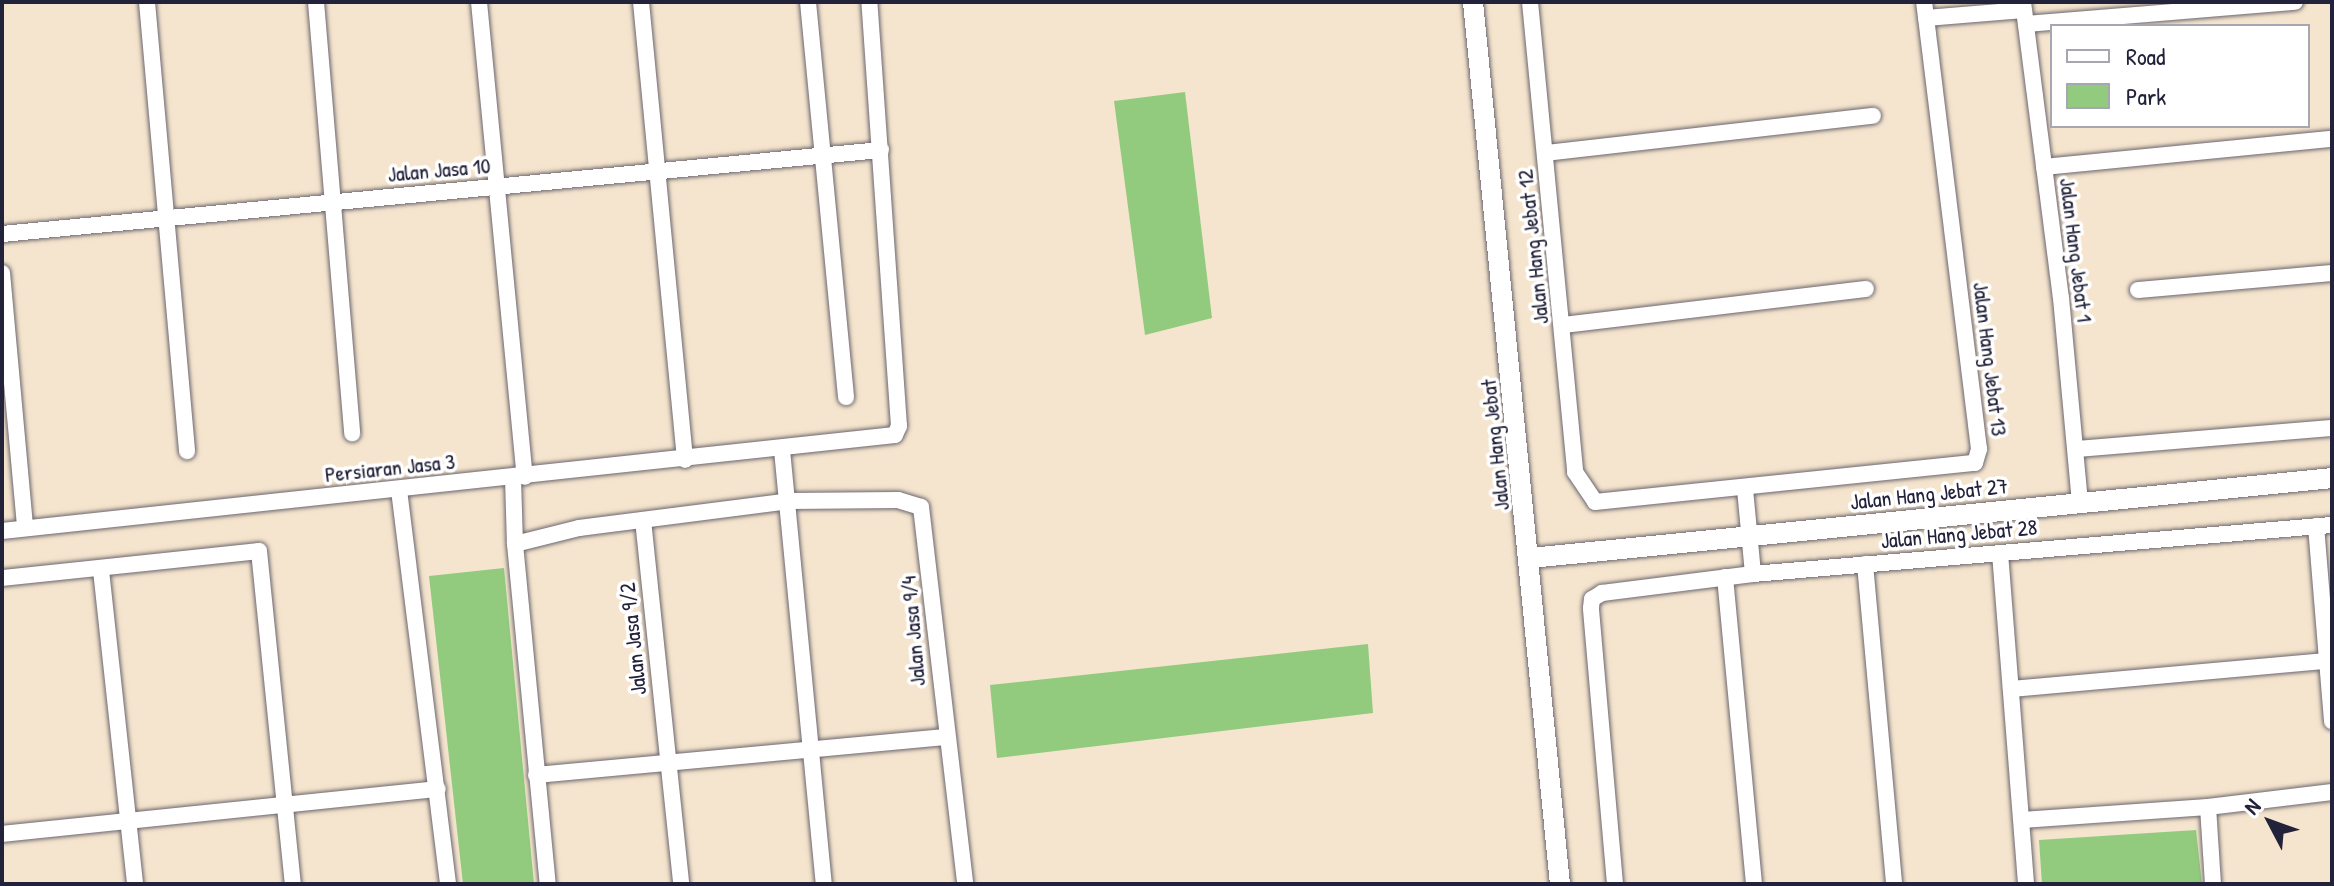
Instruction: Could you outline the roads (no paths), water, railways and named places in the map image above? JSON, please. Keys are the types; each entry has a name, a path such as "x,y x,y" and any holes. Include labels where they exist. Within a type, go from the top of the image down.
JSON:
{"street":[{"path":"147,2 187,451"},
{"path":"316,2 352,433"},
{"path":"479,2 498,187 519,477 515,544 548,884"},
{"path":"641,2 685,460"},
{"path":"808,2 846,397"},
{"path":"869,2 881,150"},
{"name":"Jalan Hang Jebat","path":"1473,2 1531,558 1560,884"},
{"name":"Jalan Hang Jebat 12","path":"1530,2 1581,488"},
{"path":"1925,10 2025,12 2295,2"},
{"name":"Jalan Hang Jebat 13","path":"1581,488 1595,502 1975,463 1979,449 1925,10"},
{"name":"Jalan Hang Jebat 1","path":"2025,12 2080,503"},
{"path":"1546,153 1873,116"},
{"path":"2044,167 2332,139"},
{"name":"Jalan Jasa 10","path":"2,234 881,150"},
{"name":"Persiaran Jasa 3","path":"2,531 782,450 895,435 881,150"},
{"path":"2,273 25,528"},
{"path":"2138,290 2332,273"},
{"path":"1563,325 1866,289"},
{"path":"2076,449 2332,428"},
{"path":"782,450 824,884"},
{"name":"Jalan Hang Jebat 27","path":"1531,558 2332,478"},
{"path":"1745,489 1753,574"},
{"path":"399,490 448,884"},
{"name":"Jalan Jasa 9/4","path":"789,501 898,500 921,507 945,737 965,884"},
{"path":"515,544 643,520 789,501"},
{"name":"Jalan Jasa 9/2","path":"643,520 681,884"},
{"path":"2324,525 2327,661 2332,721"},
{"name":"Jalan Hang Jebat 28","path":"1615,884 1592,599 1602,593 1753,574 2324,525"},
{"path":"2,578 259,551 293,884"},
{"path":"2000,553 2026,884"},
{"path":"1865,564 1894,884"},
{"path":"101,570 135,884"},
{"path":"1725,577 1754,884"},
{"path":"2011,689 2327,661"},
{"path":"536,775 945,737"},
{"path":"2,834 438,789"},
{"path":"2022,820 2208,807 2332,792"},
{"path":"2208,807 2213,884"}]}
